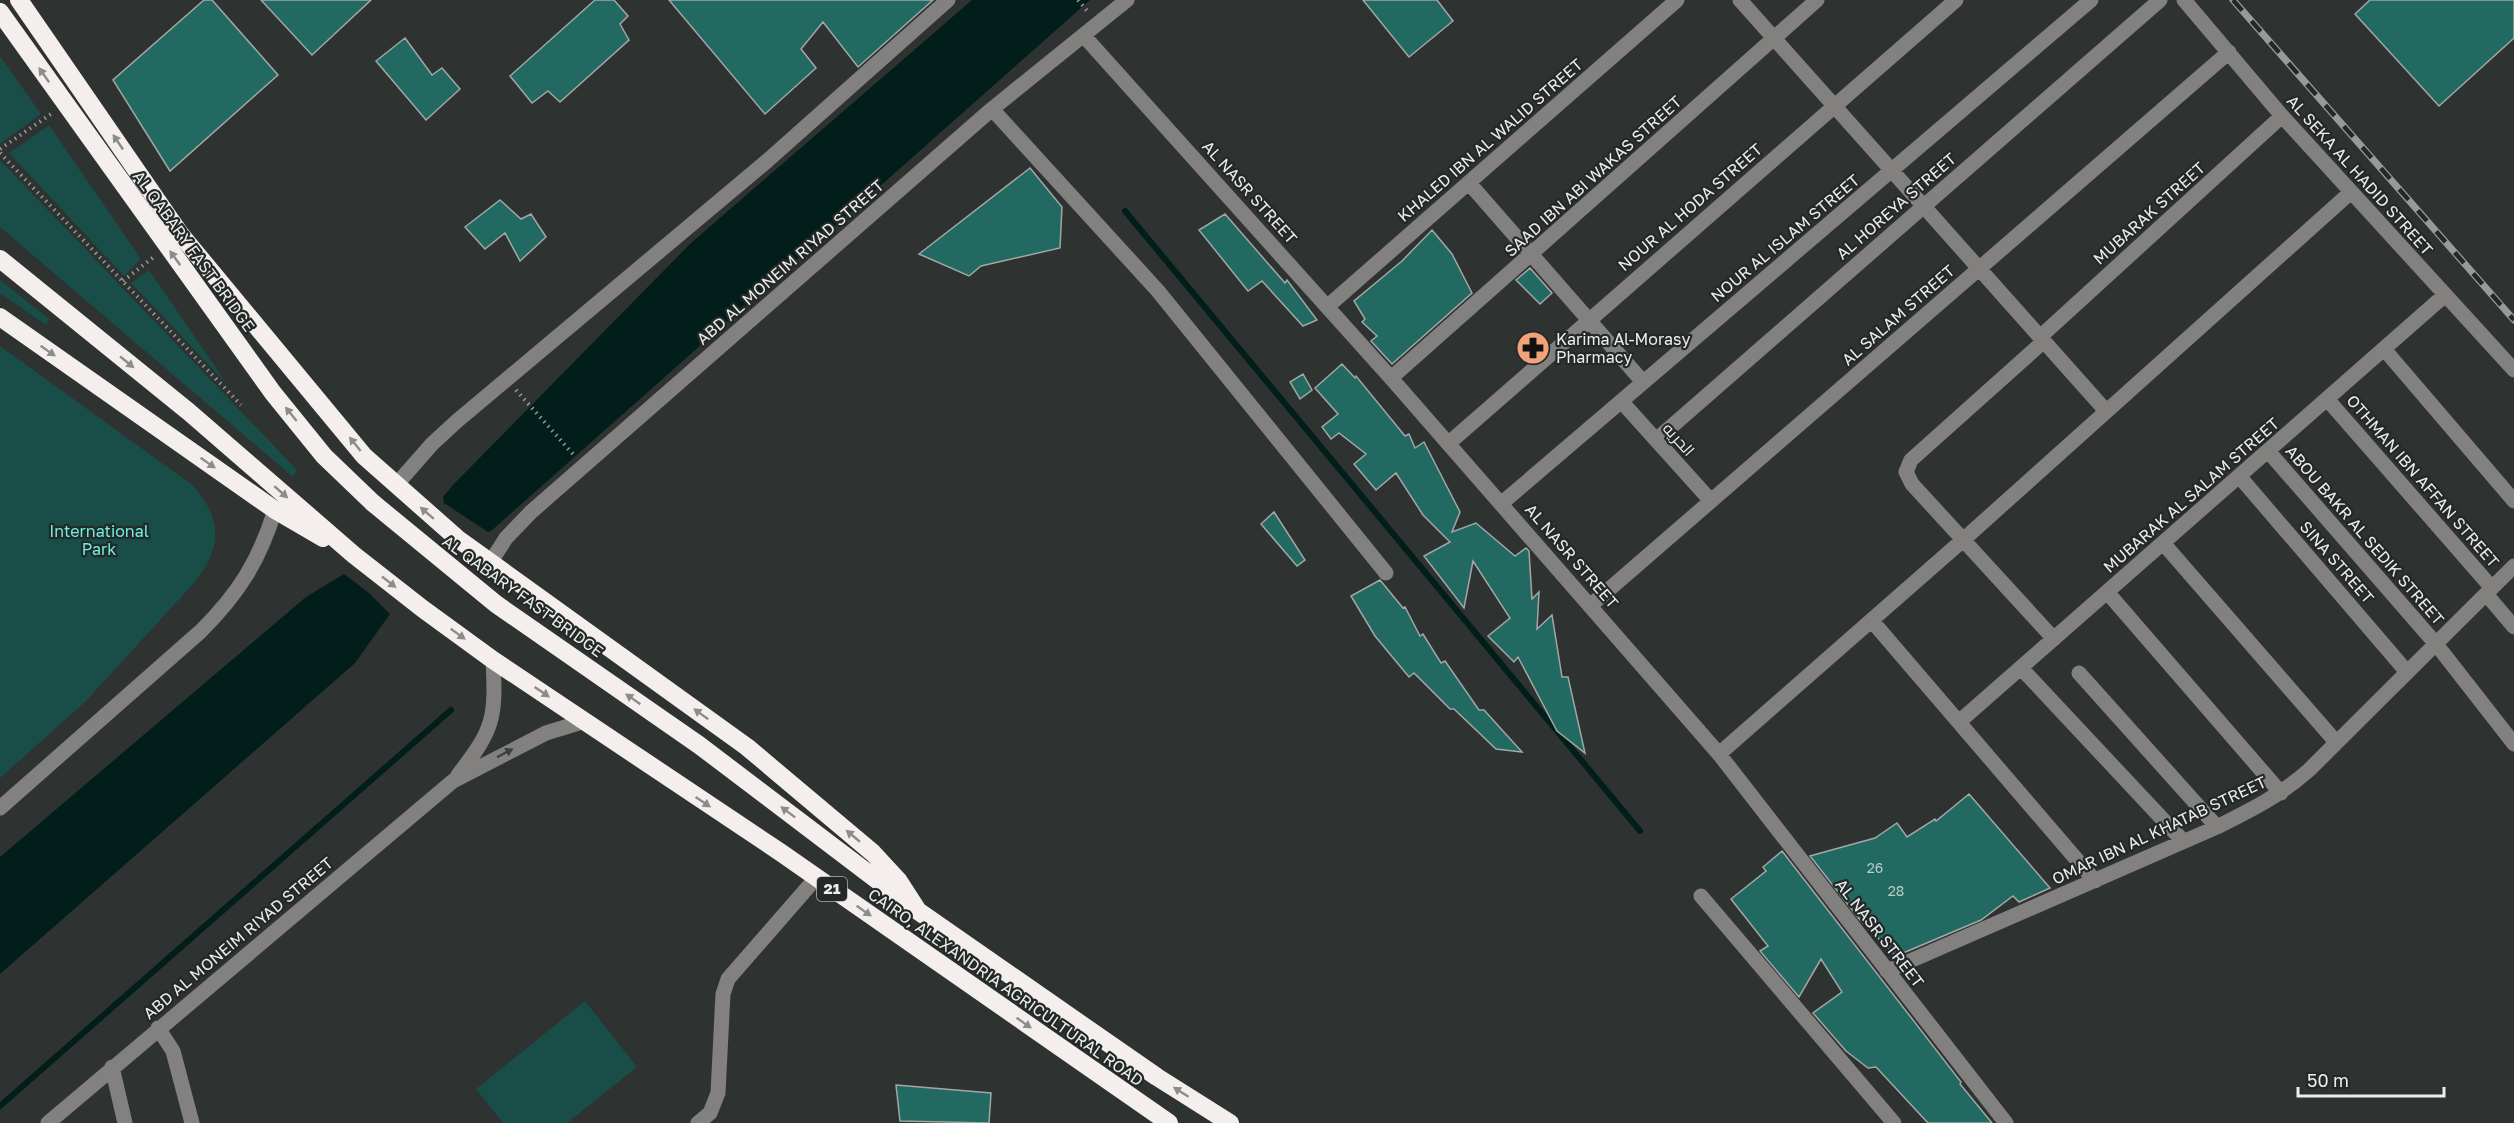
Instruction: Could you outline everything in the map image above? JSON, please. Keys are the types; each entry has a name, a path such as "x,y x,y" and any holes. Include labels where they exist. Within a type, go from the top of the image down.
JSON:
{"highway":[{"path":"19,0 181,236 364,456 429,515 490,563 747,747 873,853 898,880 918,911"},
{"name":"AL QABARY FAST BRIDGE","path":"0,12 77,123 273,393 324,456 373,503 496,604 699,745 918,911"},
{"path":"0,259 189,412 354,555 493,660"},
{"path":"0,317 275,510 354,555"},
{"name":"CAIRO, ALEXANDRIA AGRICULTURAL ROAD","path":"493,660 816,878 1169,1123"},
{"name":"CAIRO, ALEXANDRIA AGRICULTURAL ROAD","path":"918,911 1157,1077 1230,1123"}],"street":[{"path":"396,485 432,444 767,161 948,0"},
{"name":"ABD AL MONEIM RIYAD STREET","path":"490,563 506,538 531,512 584,465 992,110 1127,0"},
{"name":"KHALED IBN AL WALID STREET","path":"1328,306 1677,0"},
{"path":"1740,0 2106,411"},
{"name":"SAAD IBN ABI WAKAS STREET","path":"1391,378 1817,0"},
{"name":"NOUR AL HODA STREET","path":"1449,442 1956,0"},
{"name":"NOUR AL ISLAM STREET","path":"1502,503 2091,0"},
{"name":"AL HOREYA STREET","path":"1656,440 2160,0"},
{"name":"AL SEKA AL HADID STREET","path":"2184,0 2282,116 2514,370"},
{"name":"AL NASR STREET","path":"1084,36 1449,442 1719,754 2006,1123"},
{"name":"AL SALAM STREET","path":"1591,605 2229,52"},
{"path":"992,110 1158,291 1386,573"},
{"name":"MUBARAK STREET","path":"1963,540 1912,484 1906,472 1911,460 2282,116"},
{"path":"1469,183 1643,382"},
{"path":"1719,754 1872,621 2351,192"},
{"name":"MUBARAK AL SALAM STREET","path":"1960,721 2445,295"},
{"path":"2384,349 2514,501"},
{"name":"OTHMAN IBN AFFAN STREET","path":"2327,399 2489,591 2514,627"},
{"name":"الحريه","path":"1621,401 1711,501"},
{"name":"ABOU BAKR AL SEDIK STREET","path":"2268,451 2436,644 2514,744"},
{"name":"SINA STREET","path":"2239,476 2407,672"},
{"path":"0,808 201,631 226,606 254,565 275,510"},
{"path":"1963,540 2054,639"},
{"path":"2163,543 2336,742"},
{"name":"OMAR IBN AL KHATAB STREET","path":"1887,972 2217,827 2281,793 2336,742 2514,566"},
{"path":"2107,592 2281,793"},
{"path":"1872,621 2095,881"},
{"name":"ABD AL MONEIM RIYAD STREET","path":"48,1123 112,1066 453,781 480,748 489,730 495,703 493,660"},
{"path":"2021,668 2183,841"},
{"path":"2079,673 2217,827"},
{"name":"ABD AL MONEIM RIYAD STREET","path":"453,781 546,733 585,721"},
{"path":"698,1123 710,1113 718,1093 723,994 728,979 816,878"},
{"path":"1701,896 1894,1123"},
{"path":"158,1028 173,1051 192,1123"},
{"path":"112,1066 125,1123"}],"path":[{"path":"56,111 0,151 241,405"},
{"path":"506,380 584,465"}],"green space":[{"path":"0,56 41,114 0,144"},
{"path":"49,125 141,259 124,276 9,153"},
{"path":"0,160 297,470 293,477 0,227"},
{"path":"149,270 227,384 131,283"},
{"path":"0,280 49,319 46,325 0,293"},
{"name":"International Park","path":"0,346 191,484 209,509 214,521 215,534 210,558 193,584 86,701 0,778"},
{"path":"585,1001 637,1067 567,1123 503,1123 476,1089"}],"shaded area":[{"path":"972,0 1090,0 491,531 488,532 444,503 443,497 453,485 691,243"},
{"path":"344,574 369,593 390,614 355,663 0,974 0,857 306,597"}],"building":[{"path":"204,0 212,0 278,75 170,171 113,80"},
{"path":"261,0 371,0 312,55"},
{"path":"595,0 614,0 628,16 620,24 629,40 560,102 548,91 532,103 510,76"},
{"path":"669,0 933,0 858,67 823,22 801,49 816,68 765,114"},
{"path":"1363,0 1437,0 1453,21 1409,57"},
{"path":"2370,0 2514,0 2514,38 2439,106 2355,14"},
{"path":"405,38 432,75 442,68 460,89 426,120 376,61"},
{"path":"1030,168 1062,207 1060,248 981,266 969,276 919,254"},
{"path":"500,200 521,219 531,214 546,237 520,261 505,233 485,249 465,227"},
{"path":"1225,214 1285,283 1287,280 1317,320 1303,326 1262,281 1248,291 1199,230"},
{"path":"1432,230 1452,254 1472,293 1392,364 1371,341 1377,336 1362,322 1365,319 1354,301 1402,261"},
{"path":"1530,268 1552,293 1540,304 1516,280"},
{"path":"1342,364 1355,378 1356,376 1405,436 1409,434 1415,448 1424,442 1460,512 1452,532 1476,523 1515,556 1526,548 1529,551 1532,599 1539,592 1537,629 1552,615 1562,677 1568,677 1585,753 1557,731 1518,657 1514,662 1488,636 1510,618 1473,561 1464,608 1424,556 1450,542 1423,515 1396,473 1376,490 1354,464 1366,454 1339,433 1331,439 1322,427 1338,414 1315,388"},
{"path":"1303,374 1312,390 1300,399 1290,382"},
{"path":"1274,512 1305,560 1297,566 1261,524"},
{"path":"1380,580 1403,608 1405,607 1420,636 1423,634 1441,663 1445,661 1479,710 1484,710 1522,752 1496,749 1454,709 1450,709 1414,673 1409,677 1375,636 1351,596"},
{"path":"1969,794 2050,888 2019,902 2013,896 1981,920 1896,956 1860,920 1810,856 1875,838 1897,823 1907,837 1935,819 1936,821"},
{"path":"1782,851 1992,1123 1928,1123 1876,1067 1868,1068 1846,1051 1813,1013 1842,992 1821,959 1799,997 1760,951 1768,946 1731,899 1766,871 1763,867"},
{"path":"896,1085 991,1093 989,1123 900,1121"}],"waterway":[{"path":"1125,211 1640,831"},
{"path":"0,1106 451,710"}],"railway":[{"path":"2233,0 2514,320"}],"place":[{"name":"Karima Al-Morasy Pharmacy","path":"1533,348"}]}
